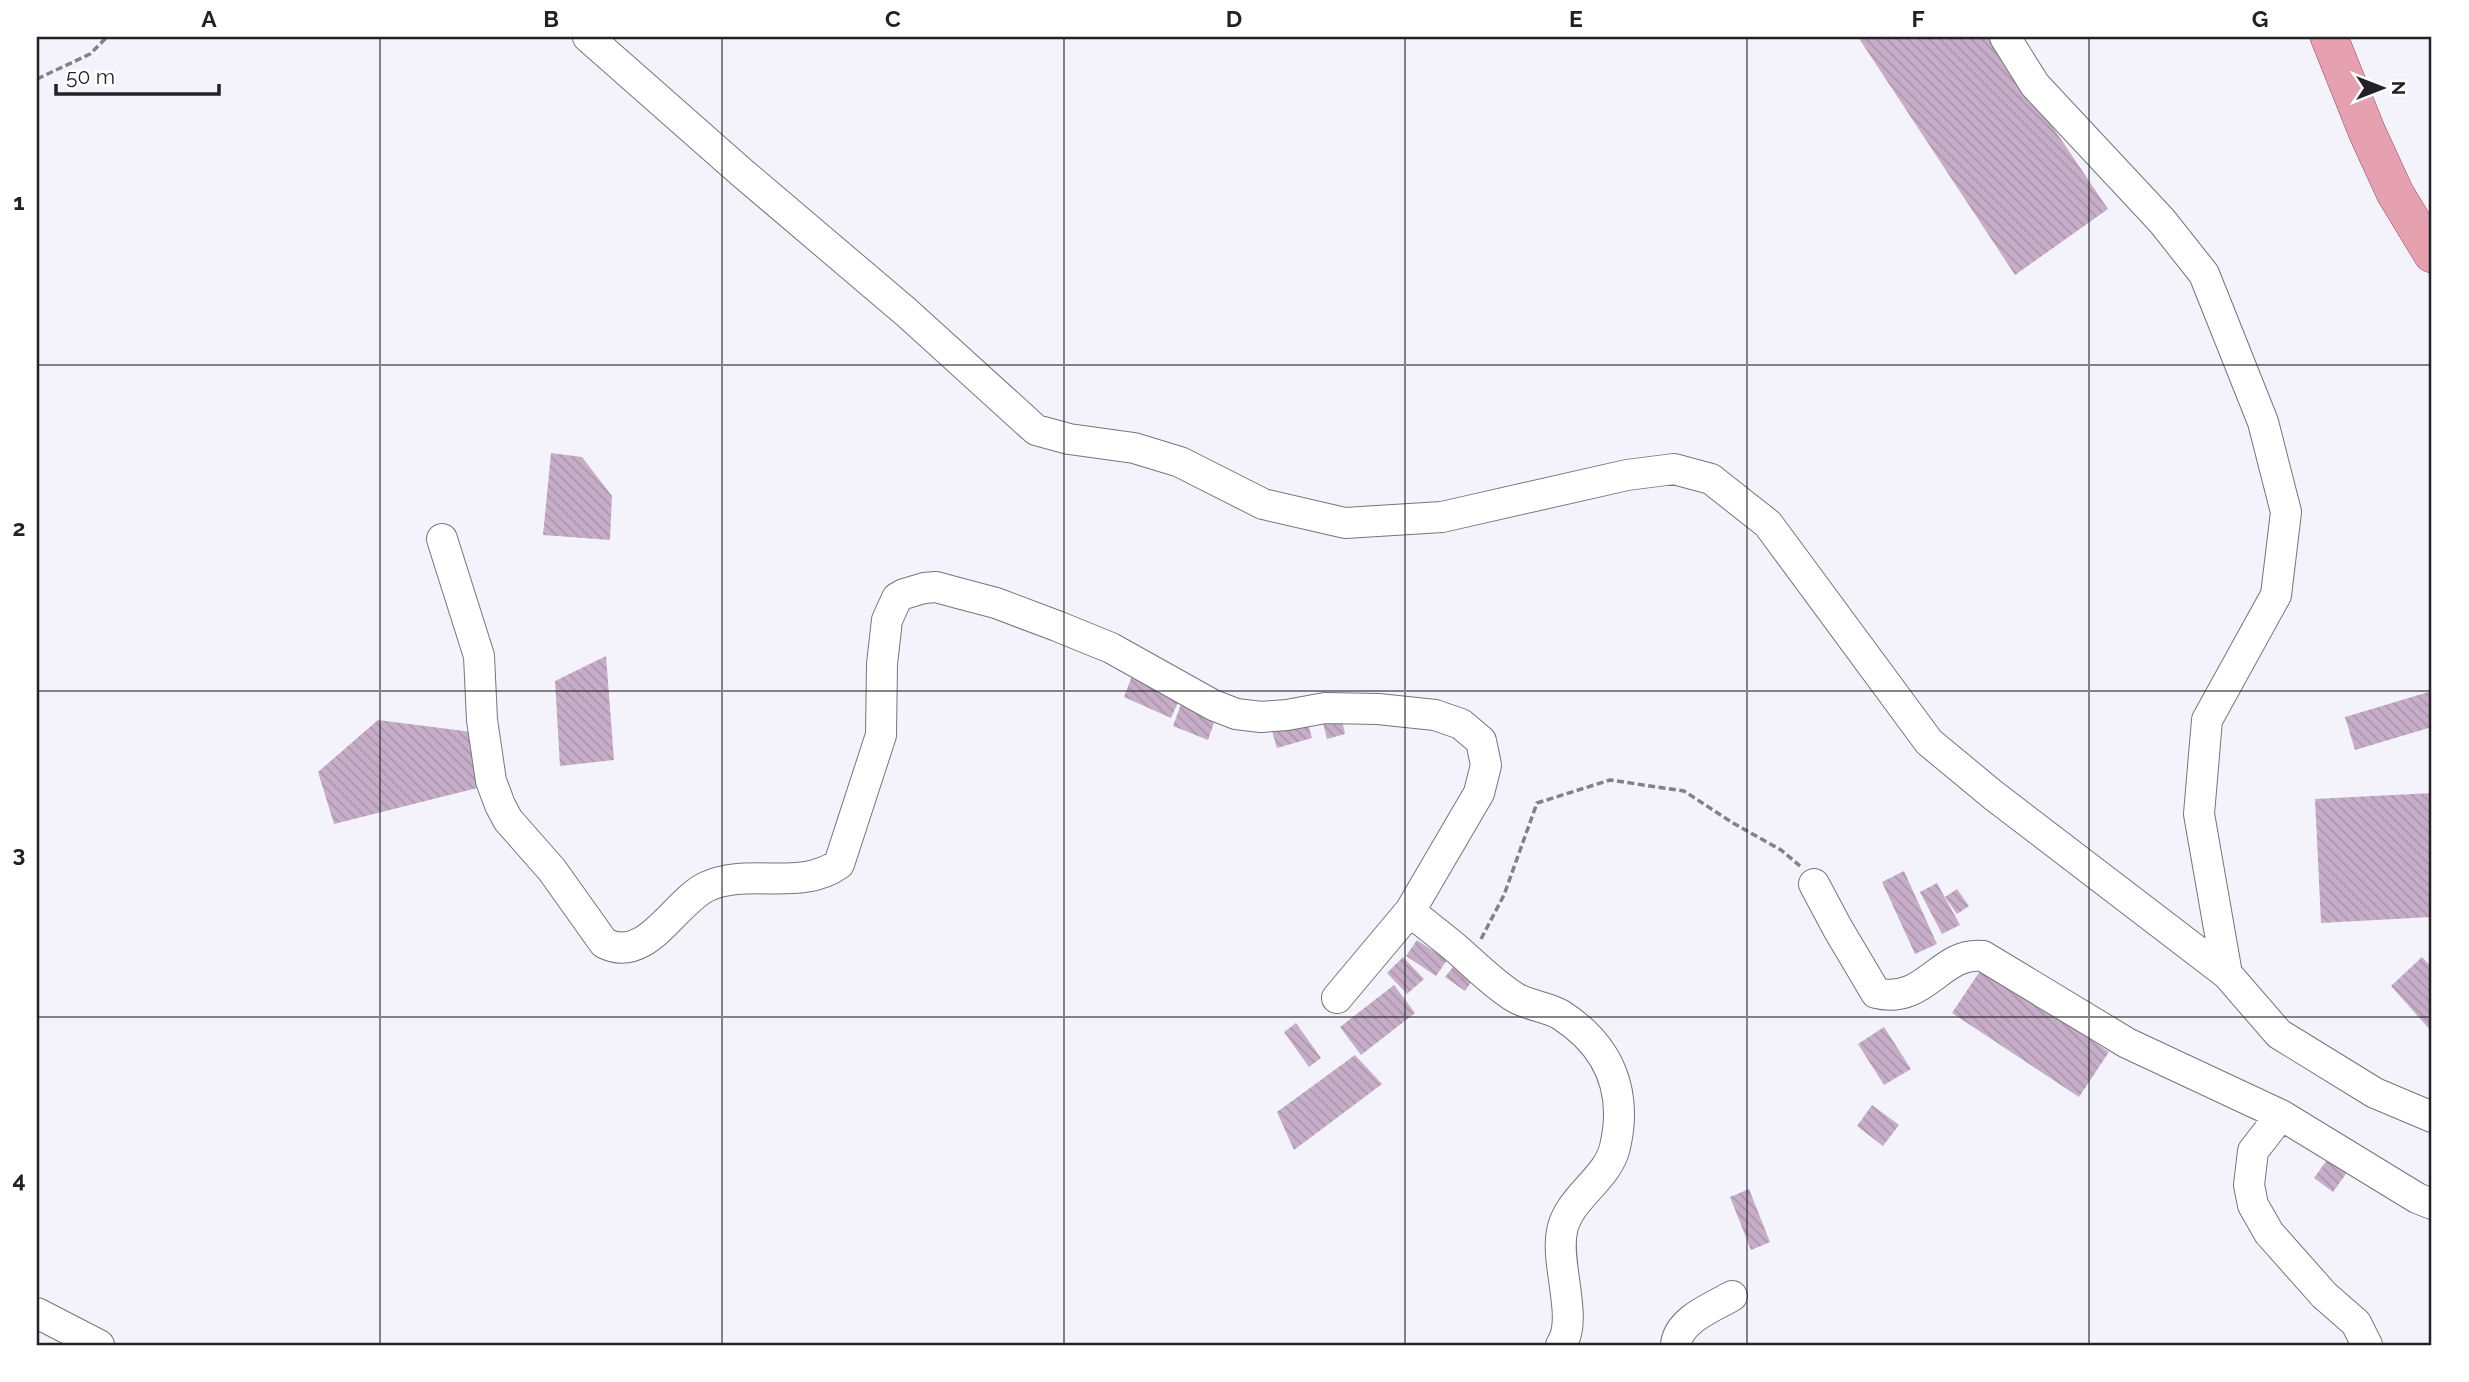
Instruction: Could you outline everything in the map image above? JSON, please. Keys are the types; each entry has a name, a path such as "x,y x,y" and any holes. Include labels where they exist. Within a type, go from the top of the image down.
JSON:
{"main road":[{"path":"2329,37 2390,181 2432,254"}],"street":[{"path":"588,37 906,312 1036,430 1069,439 1134,448 1180,462 1263,504 1345,523 1442,517 1628,475 1674,469 1711,479 1768,524 1929,742 1993,795 2227,974 2279,1034 2375,1093 2432,1117"},
{"path":"2005,37 2035,85 2162,221 2204,274 2263,422 2286,512 2276,595 2207,720 2199,814 2227,974"},
{"path":"442,539 479,656 482,720 491,782 500,805 508,820 552,870 604,943 614,949 638,944 699,891 718,882 739,878 786,879 832,869 839,864 881,735 882,664 887,620 891,607 904,594 936,587 996,603 1111,648 1213,705 1236,714 1261,717 1325,708 1378,709 1435,715 1461,724 1481,741 1486,765 1479,793 1410,911 1337,998"},
{"path":"1814,884 1876,993 1891,997 1906,993 1956,960 1969,954 1983,956 2127,1043 2281,1115 2417,1198 2432,1204"},
{"path":"1410,911 1517,999 1560,1014 1598,1046 1611,1069 1620,1118 1615,1150 1562,1228 1560,1254 1568,1326 1561,1345"},
{"path":"2281,1115 2253,1151 2249,1185 2253,1205 2269,1233 2324,1294 2356,1323 2367,1345"},
{"path":"1676,1345 1677,1337 1694,1317 1732,1296"},
{"path":"37,1313 99,1345"}],"path":[{"path":"37,79 90,54 107,37"},
{"path":"1472,963 1483,934 1508,885 1537,803 1610,780 1684,791 1781,850 1801,866 1814,884"}],"building":[{"path":"1858,37 1992,37 2108,209 2015,275"},
{"path":"551,453 582,457 612,496 610,540 543,535"},
{"path":"606,656 614,760 560,766 555,681"},
{"path":"1132,676 1180,698 1171,718 1124,697"},
{"path":"2432,691 2432,727 2355,750 2345,717"},
{"path":"1181,704 1216,717 1208,740 1173,726"},
{"path":"1341,715 1345,734 1327,739 1322,719"},
{"path":"378,720 480,733 485,786 334,824 318,772"},
{"path":"1307,720 1312,738 1277,748 1272,731"},
{"path":"2432,793 2432,917 2321,923 2315,799"},
{"path":"1904,871 1937,944 1915,954 1882,882"},
{"path":"1937,883 1960,925 1942,934 1920,892"},
{"path":"1957,889 1969,906 1957,914 1945,897"},
{"path":"1417,940 1447,960 1436,976 1406,956"},
{"path":"1403,957 1424,979 1407,994 1387,973"},
{"path":"2422,957 2432,968 2432,1032 2391,986"},
{"path":"1457,962 1476,975 1465,991 1445,977"},
{"path":"1982,968 2109,1052 2079,1097 1952,1013"},
{"path":"1394,985 1415,1013 1361,1055 1340,1027"},
{"path":"1296,1023 1321,1058 1309,1067 1284,1032"},
{"path":"1884,1027 1911,1069 1884,1085 1858,1044"},
{"path":"1355,1055 1382,1084 1294,1150 1277,1112"},
{"path":"1872,1105 1899,1125 1883,1146 1857,1126"},
{"path":"2329,1157 2348,1171 2333,1192 2314,1178"},
{"path":"1749,1189 1770,1242 1751,1250 1730,1197"}]}
